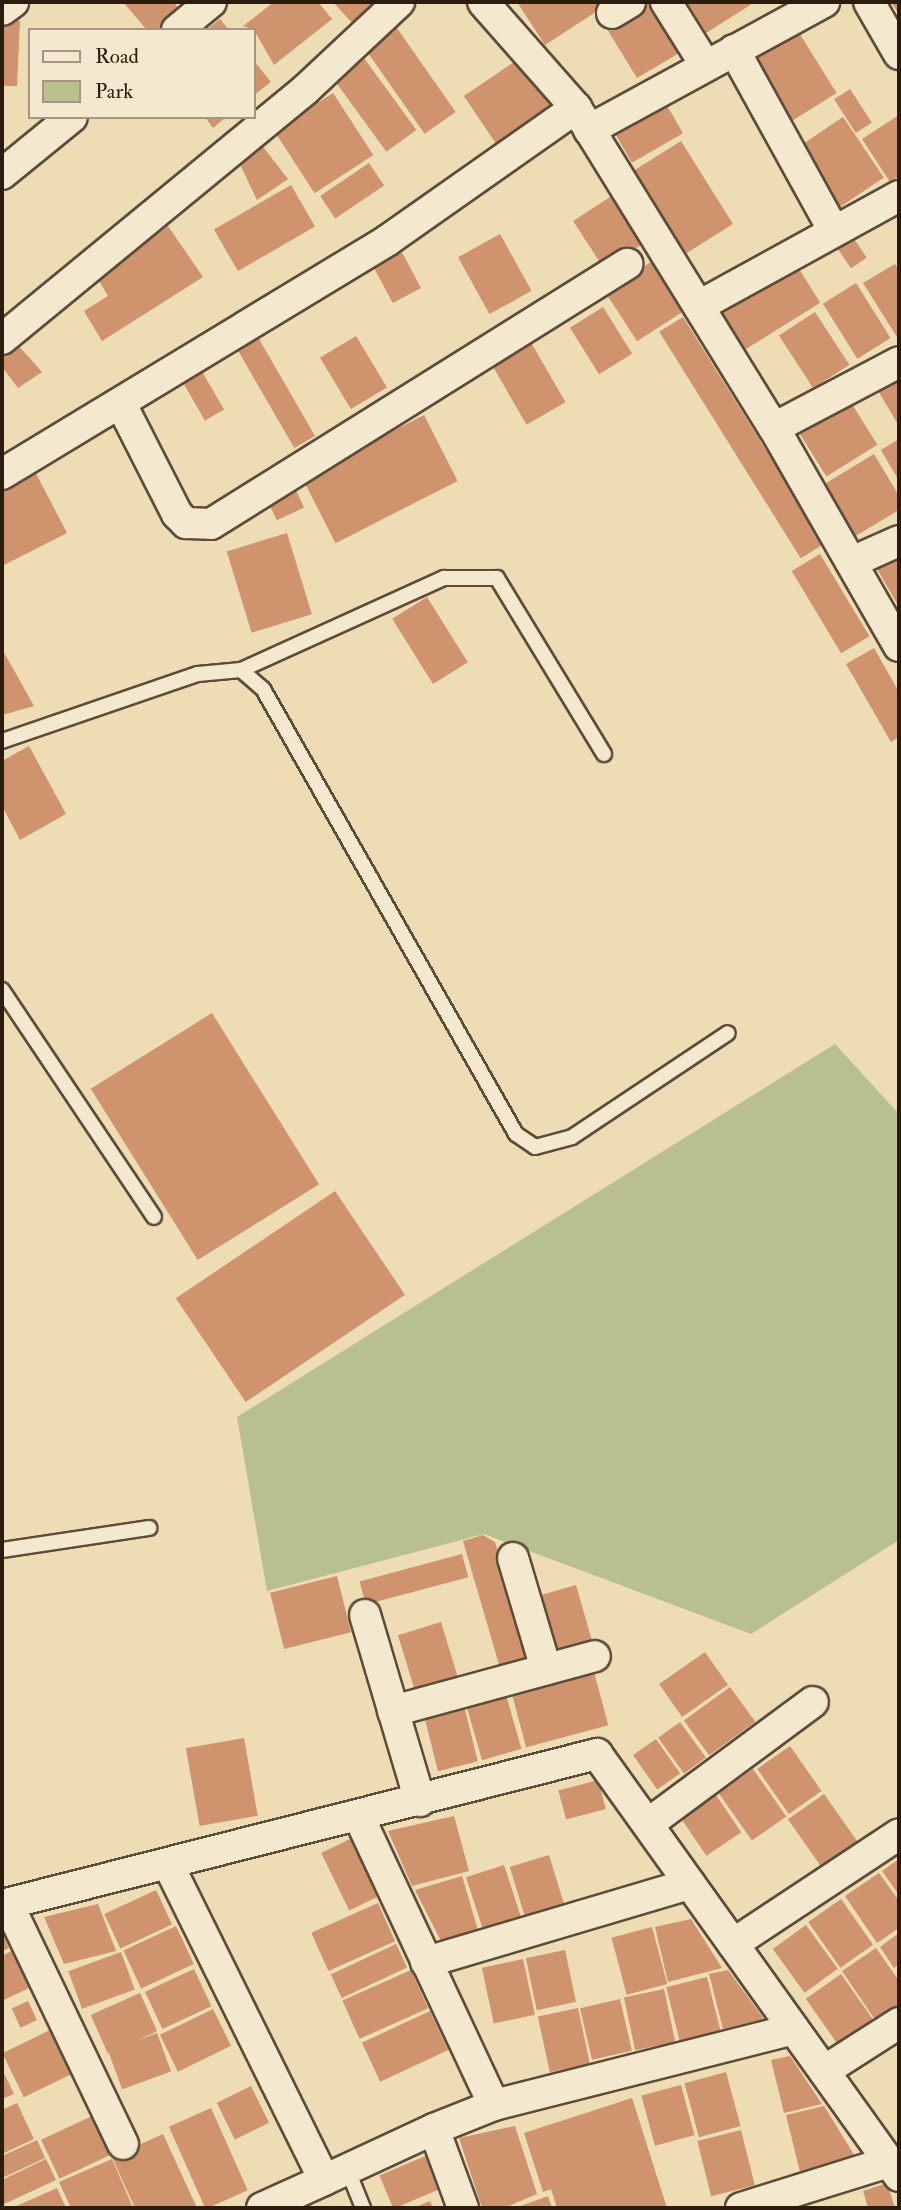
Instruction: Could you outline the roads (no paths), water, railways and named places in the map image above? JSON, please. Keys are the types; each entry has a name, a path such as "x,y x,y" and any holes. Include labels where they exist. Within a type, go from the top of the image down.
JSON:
{"street":[{"path":"2,10 13,2"},
{"path":"179,28 211,2"},
{"path":"2,339 305,90 399,2"},
{"path":"483,2 582,119 774,428 899,646"},
{"path":"666,2 706,66"},
{"path":"2,474 121,404 582,119 706,66 824,2"},
{"path":"869,2 899,54"},
{"path":"734,50 834,231"},
{"path":"2,174 70,119"},
{"path":"699,306 899,196"},
{"path":"121,404 177,514 186,523 211,524 628,264"},
{"path":"774,428 899,362"},
{"path":"852,562 899,541"},
{"path":"513,1558 546,1669"},
{"path":"365,1615 420,1801"},
{"path":"393,1712 594,1656"},
{"path":"648,1824 813,1702"},
{"path":"123,2144 5,1904 169,1866 597,1754 894,2169 741,2208"},
{"path":"359,1817 494,2105"},
{"path":"733,1944 899,1834"},
{"path":"169,1866 335,2174"},
{"path":"426,1962 690,1884"},
{"path":"824,2070 899,2023"},
{"path":"262,2208 434,2129 494,2105 794,2029"},
{"path":"434,2129 463,2208"}],"lane":[{"path":"2,741 198,674 241,670 444,578 497,578 604,754"},
{"path":"241,670 263,689 516,1134 535,1147 572,1137 728,1033"},
{"path":"2,990 154,1217"},
{"path":"2,1550 149,1528"},
{"path":"335,2174 363,2208"}]}
